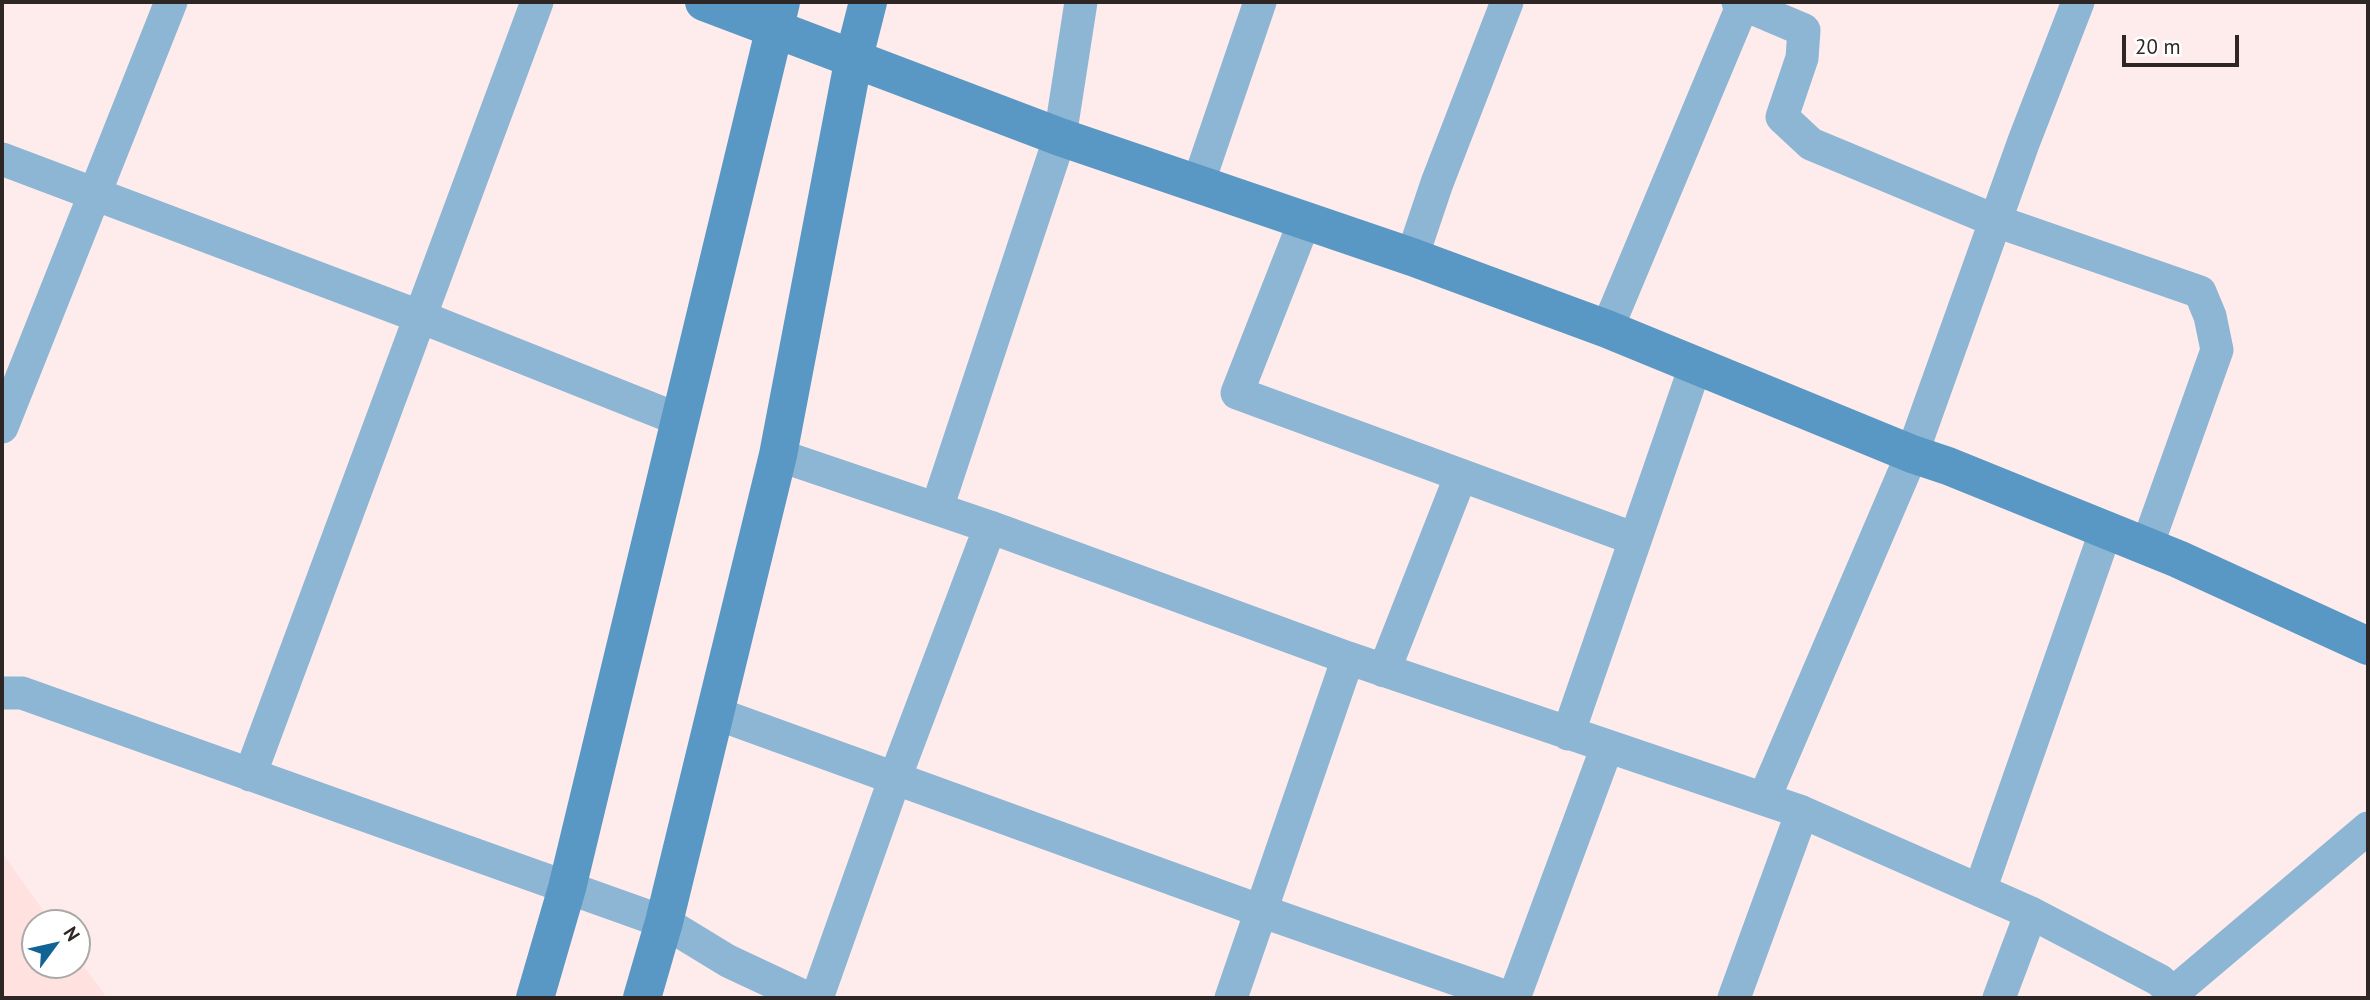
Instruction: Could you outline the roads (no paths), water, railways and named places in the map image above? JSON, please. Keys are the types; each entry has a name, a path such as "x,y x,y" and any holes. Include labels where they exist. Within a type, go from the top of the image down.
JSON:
{"street":[{"path":"2,427 171,2"},
{"path":"250,775 537,2"},
{"path":"704,2 778,16 853,57 1060,137 1412,257 1607,329 1695,367 2147,546 2368,646"},
{"path":"642,998 664,922 778,455 853,57 868,2"},
{"path":"937,508 1060,137 1081,2"},
{"path":"1198,184 1260,2"},
{"path":"1412,257 1441,171 1507,2"},
{"path":"1764,799 1912,454 2078,2"},
{"path":"1607,329 1740,3 1804,30 1802,58 1782,117 1811,144 1996,221 2200,292 2210,316 2217,350 2147,546"},
{"path":"534,998 567,888 778,16"},
{"path":"2,159 421,317 680,420"},
{"path":"1305,220 1237,393 1635,540"},
{"path":"1568,734 1695,367"},
{"path":"778,455 937,508 1348,659 1802,812 2031,913 2159,980 2176,996 2368,828"},
{"path":"1384,671 1461,475"},
{"path":"817,998 895,778 990,527"},
{"path":"1980,890 2106,530"},
{"path":"1231,998 1348,659"},
{"path":"9,690 664,922 728,961 807,998"},
{"path":"715,713 1261,911 1512,998 1607,747"},
{"path":"1734,998 1802,812"},
{"path":"1999,998 2031,913"}]}
